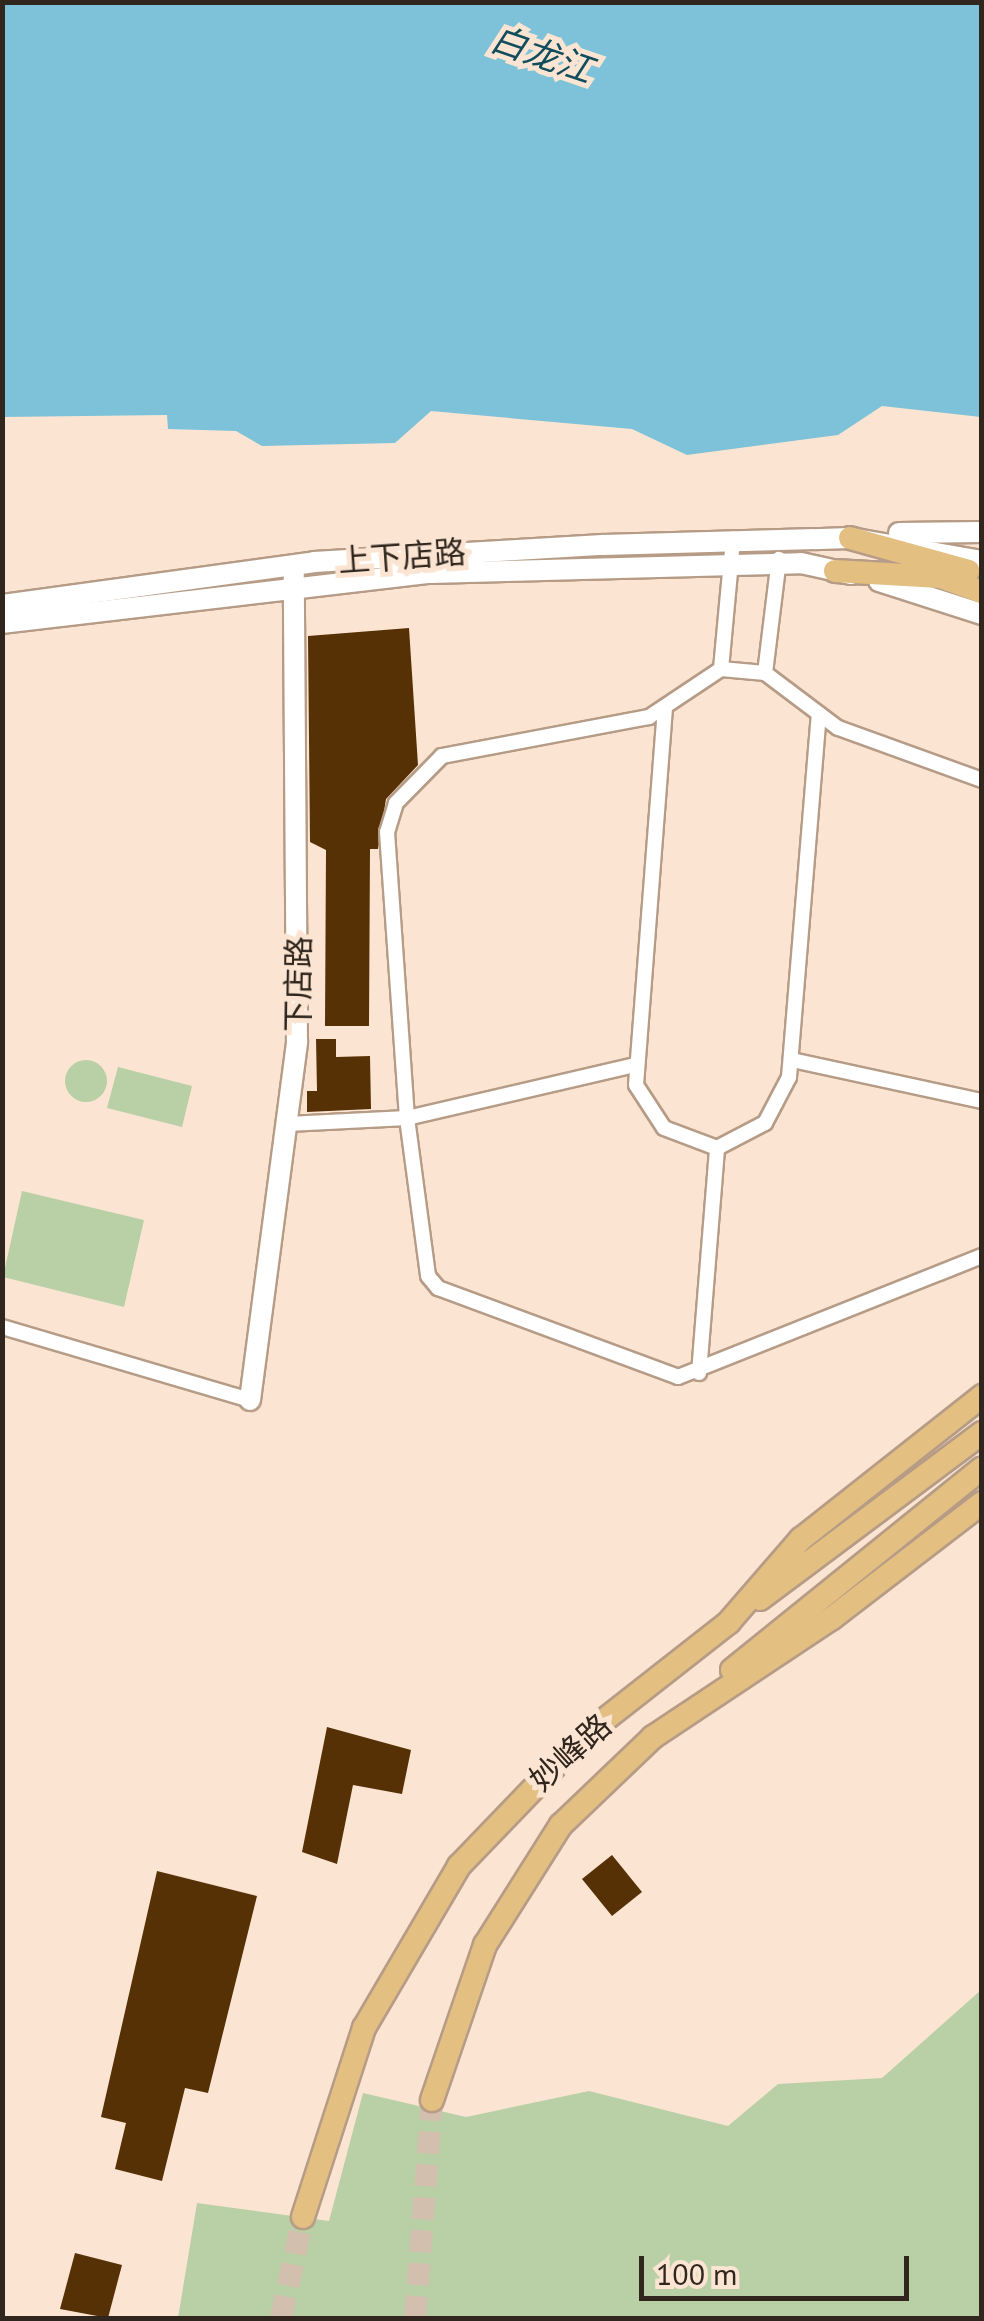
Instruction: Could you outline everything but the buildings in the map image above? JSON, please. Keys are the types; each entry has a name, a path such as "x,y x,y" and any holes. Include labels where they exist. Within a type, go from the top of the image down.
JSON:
{"main road":[{"path":"850,538 982,532"},
{"path":"850,538 982,561"},
{"path":"850,538 982,576"},
{"name":"上下店路","path":"2,605 294,574 733,540 850,538"},
{"name":"上下店路","path":"2,623 294,574 730,564 801,564 834,570 982,614"},
{"path":"834,570 940,577 982,592"},
{"name":"下店路","path":"250,1400 288,1124 300,845 294,574"},
{"name":"妙峰路","path":"302,2216 364,2028 436,1898 554,1763 729,1622 801,1539 982,1396"},
{"path":"729,1622 982,1433"},
{"path":"653,1737 846,1574 982,1468"},
{"name":"妙峰路","path":"432,2100 460,2003 514,1895 561,1825 653,1737 832,1618 982,1503"}],"street":[{"path":"766,673 782,538"},
{"path":"721,669 733,540"},
{"path":"982,780 819,716 766,673 721,669 664,708 451,752 396,803 388,850 408,1118 432,1284 668,1376 699,1373 982,1256"},
{"path":"664,708 635,1064 650,1114 680,1138 717,1148 764,1124 792,1060 819,716"},
{"path":"792,1060 982,1101"},
{"path":"288,1124 408,1118 635,1064"},
{"path":"699,1373 717,1148"},
{"path":"2,1327 250,1400"}],"green space":[{"path":"86,1060 101,1066 107,1081 101,1096 86,1102 71,1096 65,1081 71,1066"},
{"path":"118,1067 192,1086 182,1127 107,1108"},
{"path":"22,1191 144,1220 124,1307 3,1277"},
{"path":"981,1990 981,2318 178,2318 197,2203 329,2221 363,2093 466,2117 589,2091 728,2126 778,2084 882,2078"}],"water":[{"name":"白龙江","path":"2,3 981,3 981,417 882,406 838,435 687,455 632,429 431,411 395,443 262,446 236,431 168,429 167,415 3,417"}],"tunnel":[{"path":"415,2318 432,2100"},
{"path":"281,2318 303,2217"}]}
